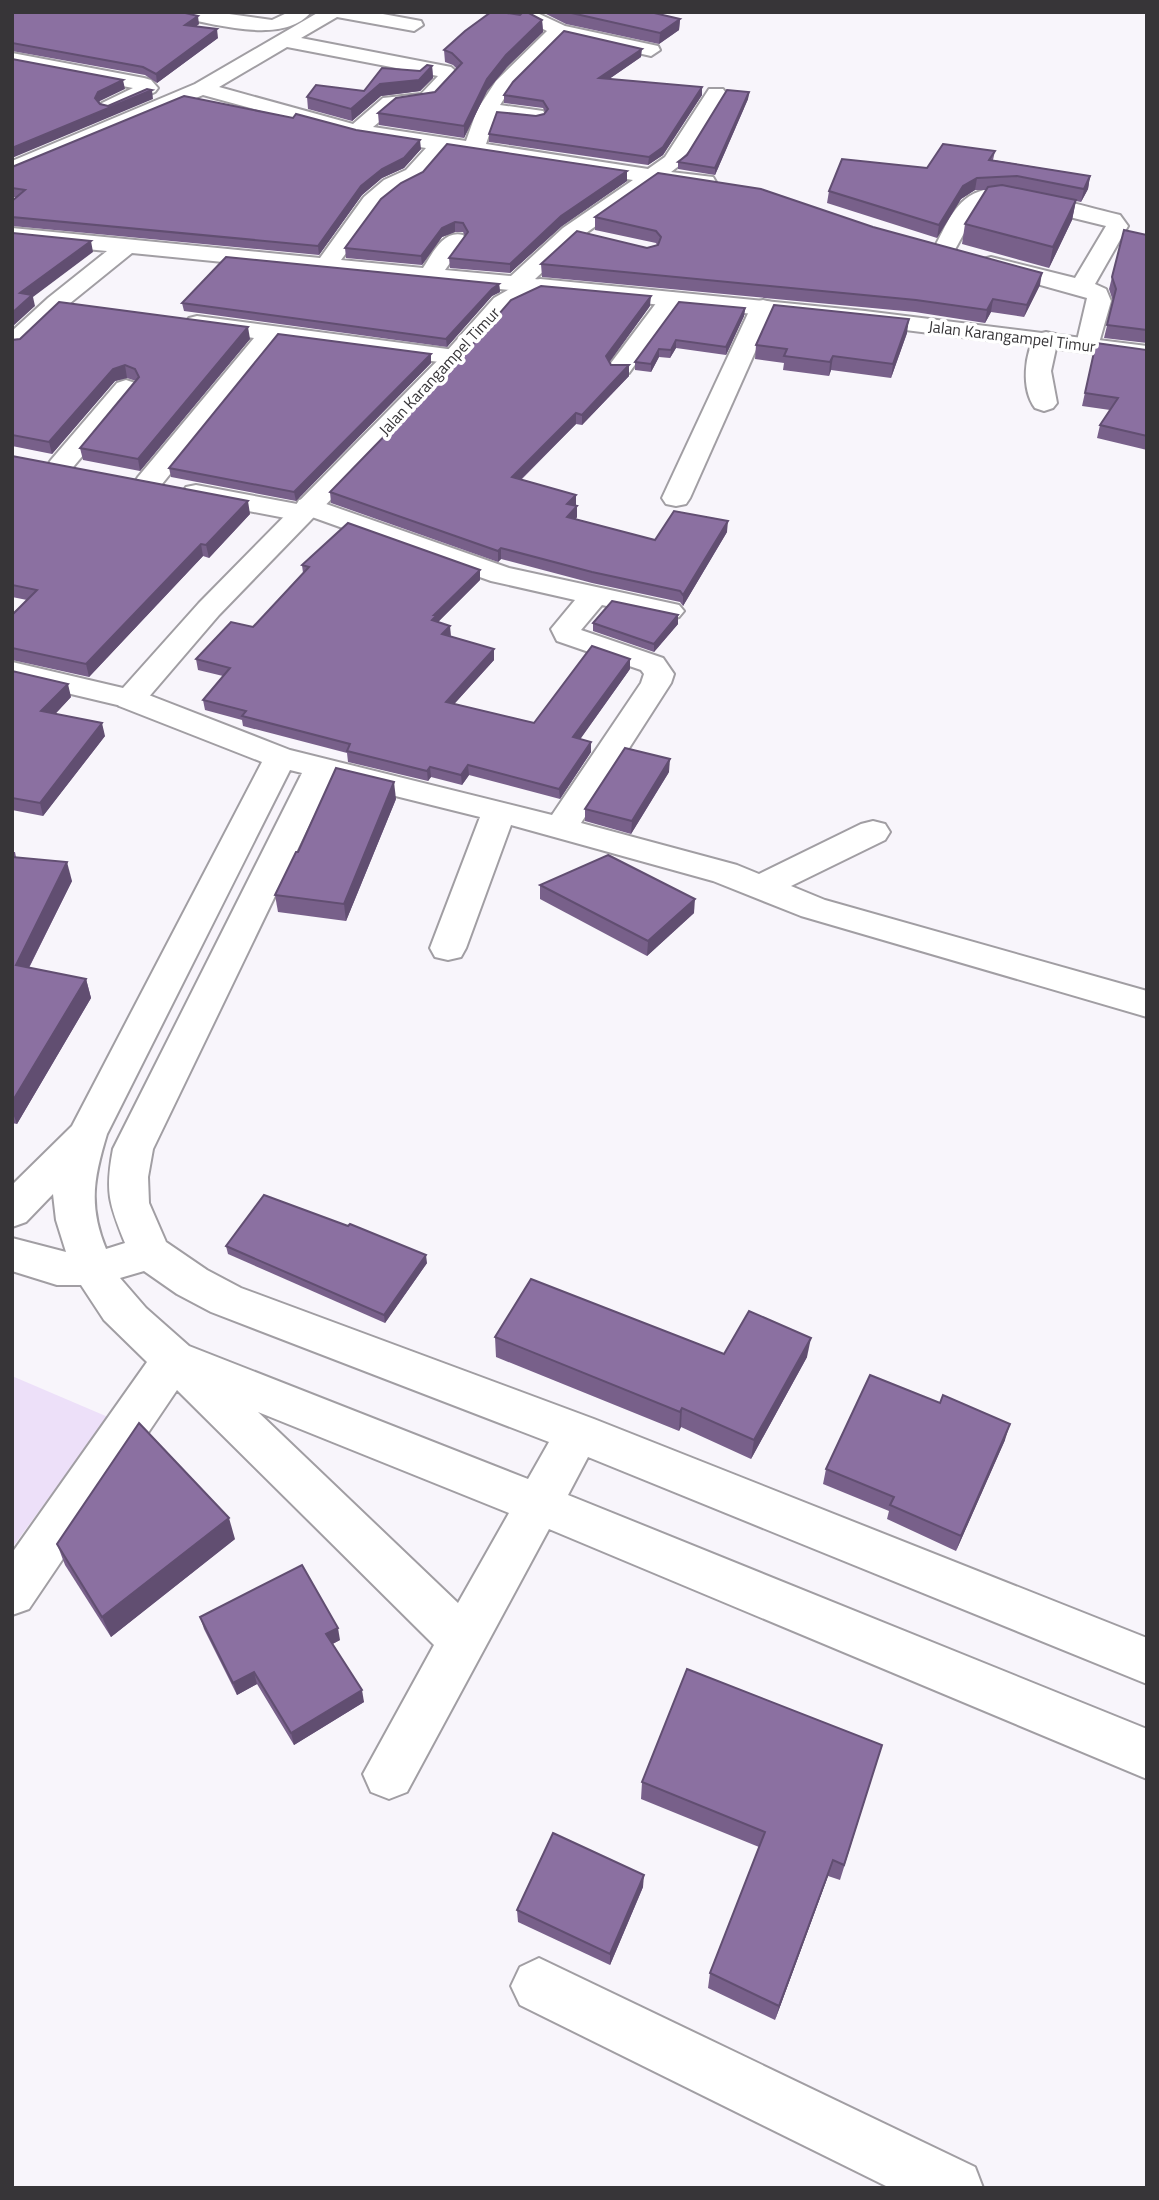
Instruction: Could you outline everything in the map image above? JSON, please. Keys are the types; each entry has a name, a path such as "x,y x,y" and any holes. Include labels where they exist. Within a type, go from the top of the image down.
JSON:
{"street":[{"path":"176,12 272,26 285,23 302,12"},
{"path":"12,169 202,89 336,12 414,25"},
{"path":"519,12 559,30 651,50"},
{"path":"474,148 487,110 503,85 559,30"},
{"path":"288,41 450,75 427,99 390,102 357,131"},
{"path":"12,59 135,82 148,88 12,149"},
{"path":"202,89 357,131 651,176 723,184"},
{"path":"12,235 528,284 571,233 673,161 716,93"},
{"path":"487,110 536,115"},
{"path":"327,264 372,202 392,185 414,175 441,143"},
{"path":"944,250 974,200 985,195 1112,220 1117,226 1082,287"},
{"path":"571,233 597,239"},
{"path":"429,275 455,240"},
{"path":"919,243 1082,287 1100,298 1088,345"},
{"path":"12,344 56,303 126,247"},
{"name":"Jalan Karangampel Timur","path":"130,699 209,609 455,357 502,303 521,292 528,284 763,307 1147,353"},
{"path":"620,368 671,299"},
{"path":"56,303 83,307"},
{"path":"676,498 763,307"},
{"path":"177,320 455,357"},
{"path":"270,334 136,481 305,509 501,575 668,611"},
{"path":"1044,404 1037,385 1037,372 1046,339"},
{"path":"60,466 126,388"},
{"path":"561,827 656,683 659,674 652,664 568,635 566,629 596,596"},
{"path":"12,671 130,699 177,720 300,763 561,827 763,886 813,908 849,919 1147,1004"},
{"path":"300,763 87,1134 74,1179 74,1217 92,1269 108,1298 462,1639"},
{"path":"300,763 133,1149 128,1177 130,1203 150,1253 192,1282 226,1300 578,1433 1147,1661"},
{"path":"448,948 499,811"},
{"path":"763,886 873,832"},
{"path":"12,1210 87,1134"},
{"path":"12,1254 57,1268 92,1269 150,1253"},
{"path":"174,1359 539,1504 1147,1754"},
{"path":"12,1593 174,1359"},
{"path":"389,1774 578,1433"},
{"path":"539,1986 954,2188"}],"shaded area":[{"path":"12,1376 108,1417 12,1548"}],"building":[{"path":"12,12 181,12 198,16 185,25 217,29 156,74 143,67 12,43"},
{"path":"491,12 520,15 527,12 542,20 506,55 487,79 464,126 378,113 396,98 435,92 462,63 452,53 444,50"},
{"path":"567,12 650,12 680,19 660,33"},
{"path":"564,31 642,49 599,78 702,87 663,147 649,157 489,134 497,112 536,116 544,114 548,109 543,101 504,95 513,82"},
{"path":"12,59 123,80 98,92 95,98 100,104 108,106 147,89 152,90 12,148"},
{"path":"427,65 432,66 419,80 380,84 351,109 307,97 316,85 364,91 382,68 420,71"},
{"path":"727,90 749,92 715,168 678,162 687,155"},
{"path":"184,96 293,118 296,114 356,130 420,140 404,158 382,169 361,186 318,246 12,217 12,201 25,190 12,188 12,167"},
{"path":"447,144 627,171 561,216 510,264 449,258 468,232 463,223 455,222 442,228 421,256 345,248 381,199 401,183 423,172"},
{"path":"943,144 995,151 989,160 1090,176 1084,189 1017,176 977,178 963,186 939,225 829,191 842,159 927,168"},
{"path":"658,173 761,189 873,227 1042,273 1027,305 993,299 987,310 916,300 541,264 577,231 647,248 658,245 661,237 656,231 595,217"},
{"path":"1002,185 1076,200 1053,247 965,224 988,187"},
{"path":"1124,230 1147,235 1147,330 1107,325 1116,289 1112,277"},
{"path":"12,234 91,241 20,293 32,295 12,313"},
{"path":"226,257 499,284 446,339 182,303"},
{"path":"541,286 651,296 606,356 611,365 629,365 582,415 576,413 512,477 576,495 567,504 577,506 567,517 655,540 674,511 728,521 683,595 680,591 501,548 498,551 330,492 465,353 511,300"},
{"path":"59,302 248,327 138,459 80,448 139,377 135,369 125,365 113,369 49,442 12,435 12,340 20,339"},
{"path":"679,302 745,308 726,347 676,340 671,350 659,349 651,364 635,362"},
{"path":"774,305 909,319 893,364 833,356 830,362 784,356 787,349 756,345"},
{"path":"278,334 431,354 294,492 169,468"},
{"path":"1096,343 1147,350 1147,436 1100,425 1118,398 1085,393"},
{"path":"12,456 248,501 206,545 201,544 86,664 12,648 12,615 37,590 12,585"},
{"path":"348,523 480,570 432,620 450,626 442,634 494,649 446,702 534,723 592,646 630,659 573,737 591,742 559,789 468,765 461,775 430,767 427,771 347,751 350,744 242,716 246,711 203,700 230,668 196,659 231,622 253,627 309,567 302,565"},
{"path":"612,601 678,615 654,644 593,623"},
{"path":"12,671 68,684 41,711 102,723 40,803 12,798"},
{"path":"625,748 670,759 632,821 585,809"},
{"path":"336,768 394,782 344,904 275,895 298,852"},
{"path":"608,855 695,899 648,941 540,885"},
{"path":"12,857 67,862 16,965 86,979 12,1102"},
{"path":"264,1195 348,1226 350,1224 426,1255 384,1315 226,1246"},
{"path":"531,1279 724,1354 749,1311 811,1338 754,1440 682,1408 680,1412 495,1337"},
{"path":"870,1375 940,1403 943,1395 1010,1424 961,1536 890,1505 894,1497 826,1469"},
{"path":"139,1423 229,1518 102,1617 57,1544"},
{"path":"302,1565 338,1628 326,1634 362,1690 291,1733 254,1672 233,1683 200,1617"},
{"path":"687,1669 882,1745 844,1865 833,1860 779,2006 710,1973 765,1832 642,1782"},
{"path":"553,1833 644,1875 610,1954 517,1910"}]}
